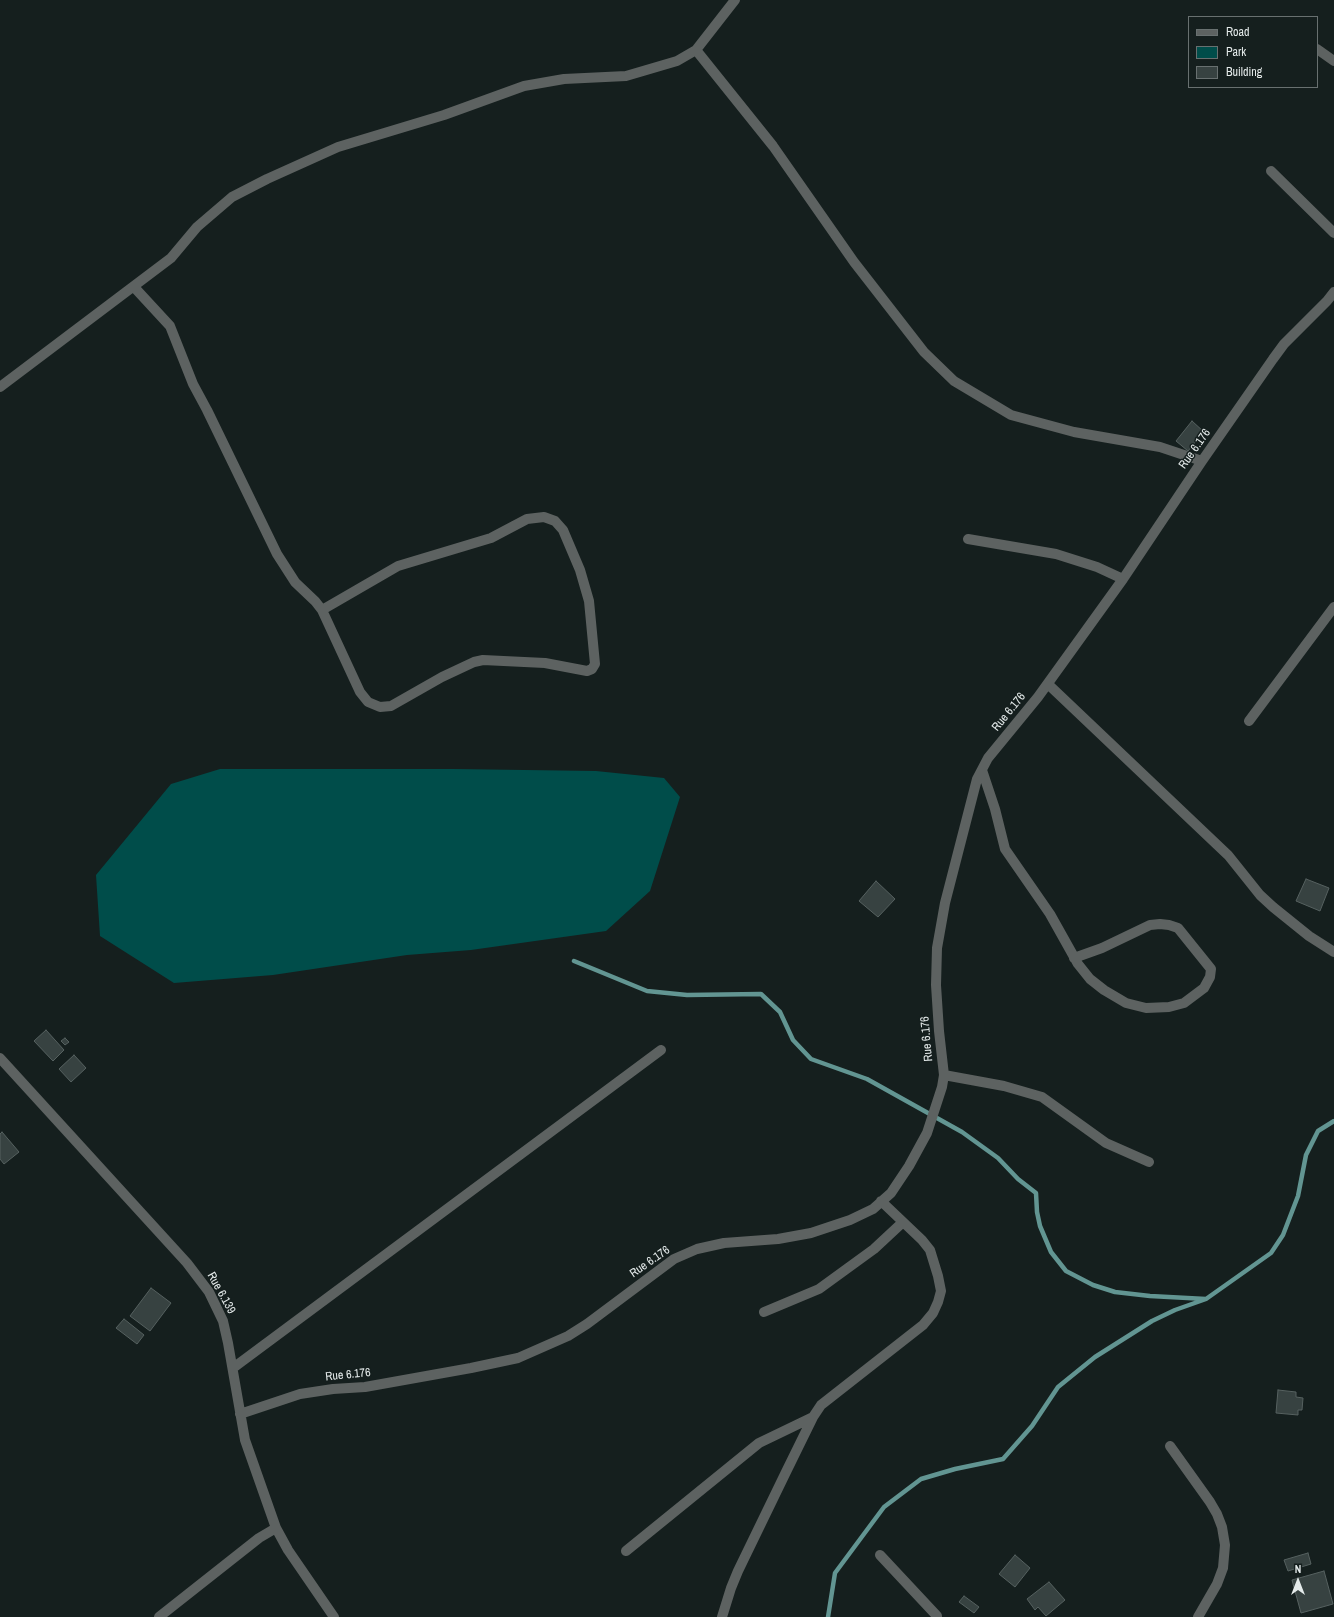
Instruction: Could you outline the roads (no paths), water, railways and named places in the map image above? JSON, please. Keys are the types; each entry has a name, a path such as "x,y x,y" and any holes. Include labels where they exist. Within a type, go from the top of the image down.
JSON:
{"street":[{"path":"0,388 171,258 197,227 232,197 338,146 444,115 524,86 564,79 626,76 677,61 696,50 735,0"},
{"path":"696,50 773,146 854,262 924,352 954,381 1011,415 1074,432 1160,447 1202,461"},
{"path":"1318,50 1334,62"},
{"path":"1271,171 1334,233"},
{"path":"134,287 170,326 193,384 277,554 295,582 316,601 322,610 360,692 368,702 380,707 391,706 442,677 474,662 483,660 545,663 587,671 595,664 589,601 576,558 564,530 555,521 544,517 527,519 491,538 398,566 322,610"},
{"name":"Rue 6.176","path":"240,1414 300,1394 333,1388 365,1387 518,1358 568,1336 606,1312 674,1259 698,1250 724,1243 778,1239 811,1233 850,1220 873,1209 891,1193 909,1166 927,1133 942,1087 944,1075 936,984 937,948 950,881 977,780 988,758 1048,684 1123,579 1202,461 1284,344 1330,304 1334,292"},
{"path":"968,539 1056,554 1097,567 1123,579"},
{"path":"1249,721 1334,607"},
{"path":"1048,684 1228,855 1260,895 1309,936 1334,952"},
{"path":"982,770 995,809 1005,849 1050,914 1074,958 1090,979 1104,990 1126,1002 1146,1008 1169,1007 1184,1003 1204,988 1210,978 1211,969 1178,928 1169,925 1150,925 1102,948 1074,958"},
{"path":"233,1368 661,1050"},
{"name":"Rue 6.139","path":"0,1058 187,1263 209,1292 223,1321 233,1368 245,1440 276,1528 288,1550 334,1617"},
{"path":"944,1075 1004,1086 1042,1097 1106,1143 1149,1162"},
{"path":"722,1617 738,1571 813,1417 822,1405 923,1325 933,1313 938,1302 941,1291 930,1250 922,1240 881,1201"},
{"path":"764,1312 819,1289 874,1248 903,1222"},
{"path":"626,1551 759,1443 813,1417"},
{"path":"1170,1446 1218,1514 1225,1545 1223,1568 1217,1584 1198,1617"},
{"path":"159,1617 259,1538 276,1528"},
{"path":"880,1555 937,1617"}],"waterway":[{"path":"574,961 647,991 687,995 761,994 780,1012 793,1040 811,1059 867,1079 962,1132 998,1158 1018,1179 1036,1193 1037,1212 1040,1226 1051,1252 1066,1271 1093,1285 1115,1292 1150,1296 1206,1299"},
{"path":"828,1617 835,1573 884,1507 921,1479 955,1469 1003,1459 1032,1426 1058,1387 1095,1357 1152,1321 1175,1310 1206,1299 1271,1253 1283,1235 1298,1196 1306,1155 1318,1131 1334,1121"}]}
